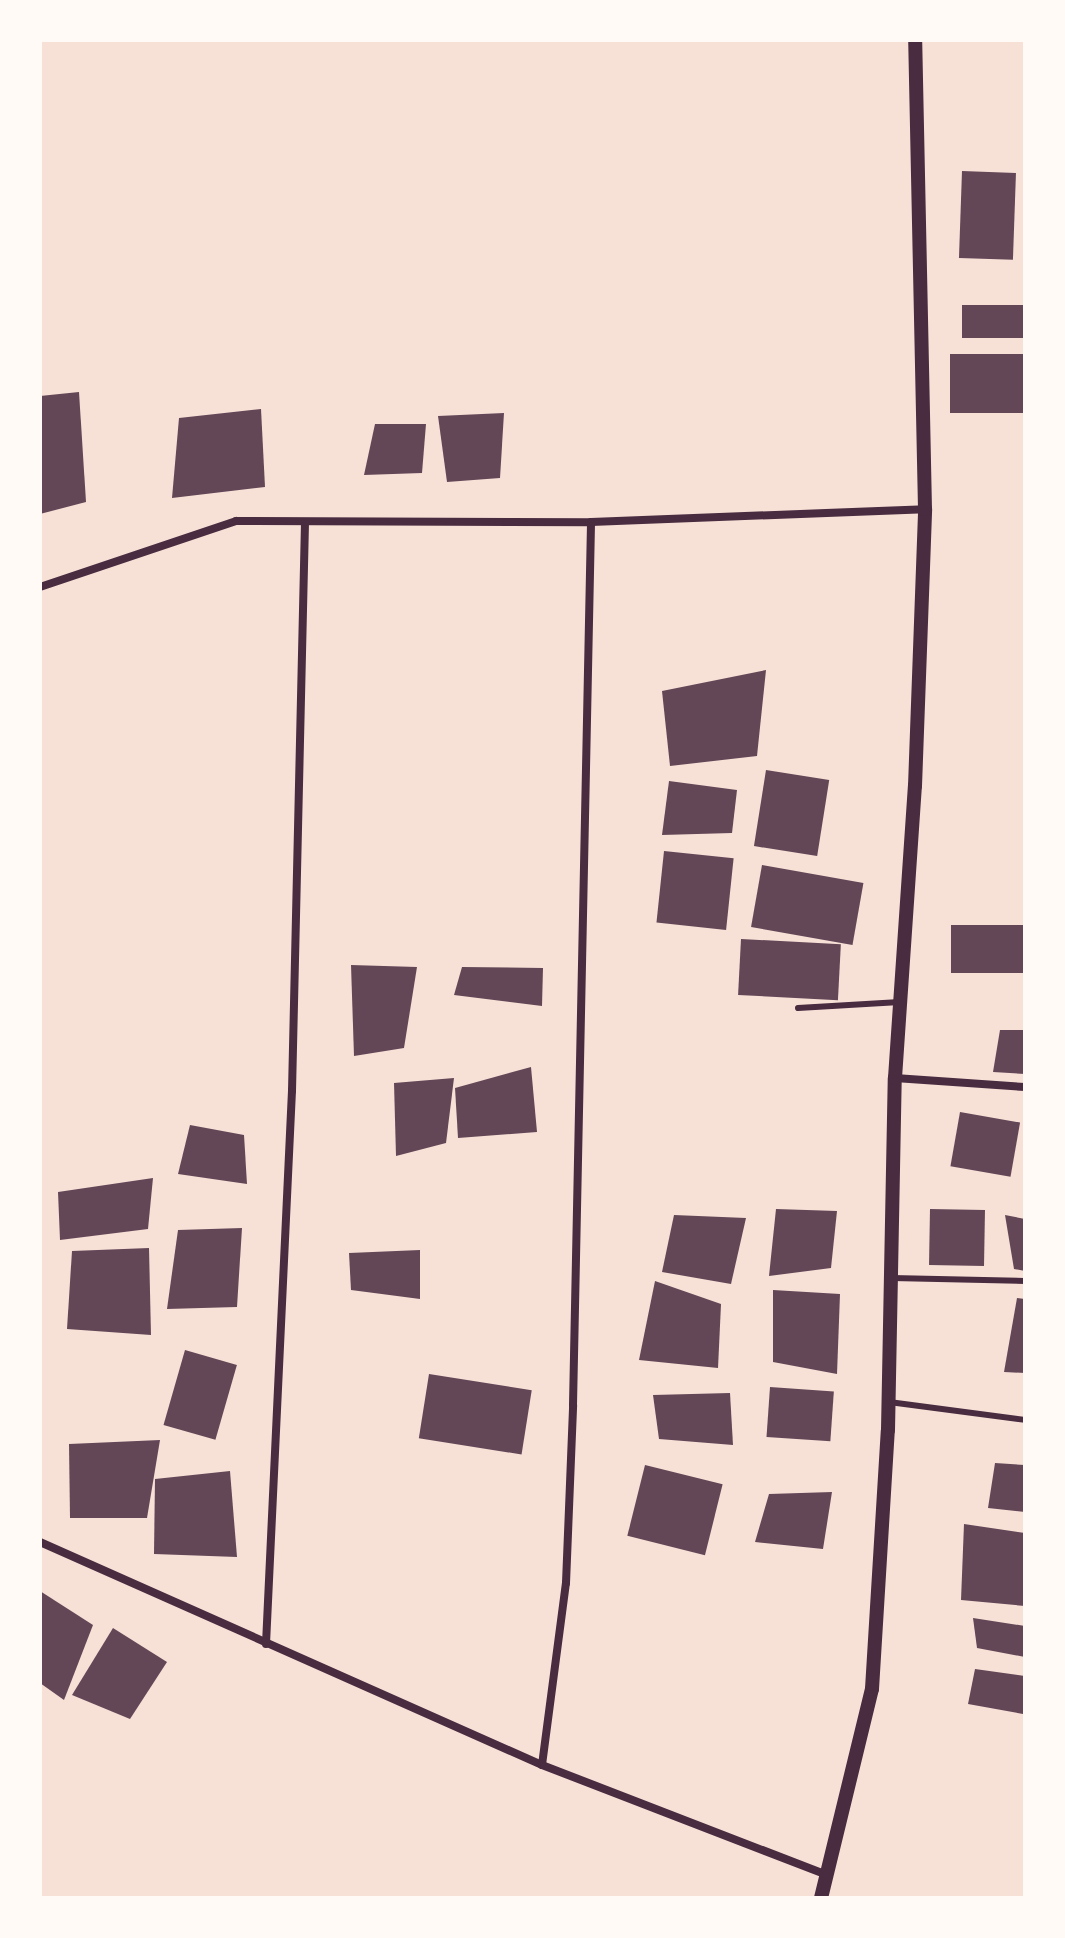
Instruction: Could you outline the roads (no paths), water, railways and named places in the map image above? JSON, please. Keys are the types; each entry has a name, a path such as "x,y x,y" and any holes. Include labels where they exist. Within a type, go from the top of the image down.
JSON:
{"street":[{"path":"821,1898 872,1689 889,1402 895,1078 915,786 925,509 915,40"},
{"path":"40,587 76,579 216,523 591,522 925,509"},
{"path":"542,1765 566,1583 573,1405 591,522"},
{"path":"266,1644 292,1091 305,523"},
{"path":"895,1078 1025,1087"},
{"path":"40,1542 542,1765 827,1875"}],"lane":[{"path":"798,1008 900,1002"},
{"path":"892,1278 1025,1281"},
{"path":"889,1402 1025,1420"}]}
